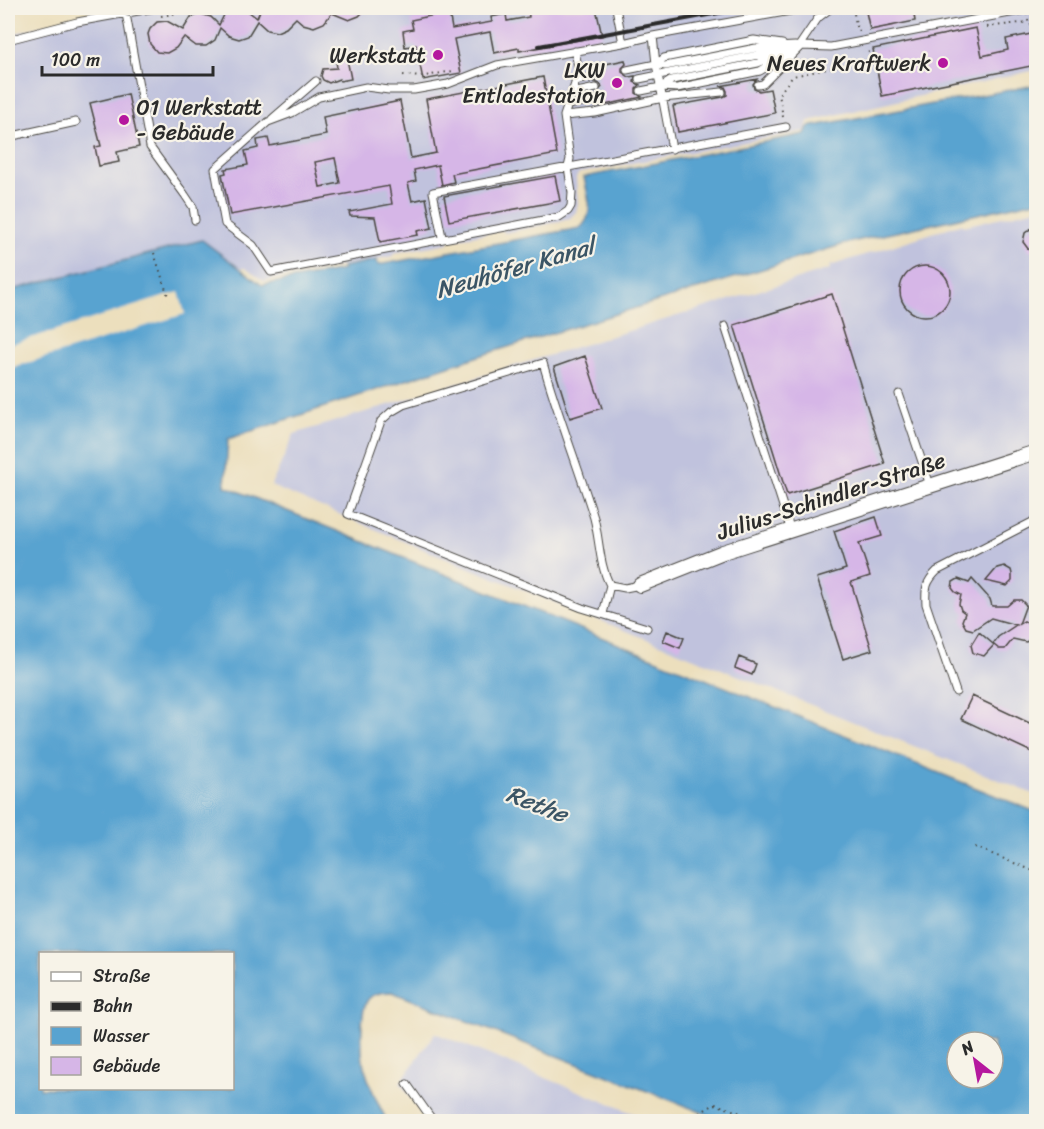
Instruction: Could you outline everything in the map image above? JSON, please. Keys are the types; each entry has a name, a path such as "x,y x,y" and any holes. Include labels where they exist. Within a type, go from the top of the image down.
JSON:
{"street":[{"name":"Julius-Schindler-Straße","path":"640,585 723,552 1036,452"}],"lane":[{"path":"8,40 126,10 155,8"},
{"path":"616,8 623,44"},
{"path":"268,122 292,113 319,97 366,87 414,90 448,84 497,65 623,44 653,36 807,8"},
{"path":"760,84 801,46 818,18 831,8"},
{"path":"656,64 664,57 754,40 831,47 1036,8"},
{"path":"126,10 150,147 185,195 192,207 195,220"},
{"path":"653,36 672,149"},
{"path":"627,70 656,64 665,66 801,46"},
{"path":"641,91 661,87 672,80 759,67 801,46"},
{"path":"316,81 214,170 225,224 252,245 271,272 442,237 559,217 568,212 572,194 564,116 579,72 575,51"},
{"path":"639,79 756,52"},
{"path":"575,81 594,77"},
{"path":"572,93 596,88"},
{"path":"564,116 595,113 663,98 722,92"},
{"path":"568,105 598,99"},
{"path":"8,137 76,122"},
{"path":"442,237 433,192 786,127"},
{"path":"725,326 791,531"},
{"path":"603,614 610,585 604,573 594,519 558,417 543,363 403,405 381,421 348,514 551,596 603,614 647,628"},
{"path":"899,394 930,486"},
{"path":"956,692 926,604 927,581 937,570 1036,520"},
{"path":"610,585 625,588 640,585"},
{"path":"407,1084 434,1122"}],"path":[{"path":"159,16 205,8"},
{"path":"786,127 779,94 793,76 870,60 868,47 871,46 868,35 857,30 853,8"},
{"path":"984,25 989,28 1036,23"},
{"path":"154,253 168,296"},
{"path":"975,847 1036,872"},
{"path":"684,1122 716,1104 766,1122"}],"shaded area":[{"path":"112,8 1036,8 1036,70 808,121 805,131 579,173 576,178 578,204 576,212 569,219 562,221 504,233 504,230 449,240 449,243 393,253 393,256 264,281 245,268 239,268 201,240 8,291 8,35"},
{"path":"1036,209 1036,795 271,486 294,434 830,269 830,266 960,224 964,226"},
{"path":"435,1033 652,1121 428,1121 400,1083"}],"water":[{"path":"1036,85 1036,201 851,242 479,356 228,439 225,486 1036,812 1036,1121 724,1121 392,992 369,998 363,1014 362,1033 364,1066 387,1121 8,1122 8,291 202,240 262,285 343,270 342,267 377,260 378,265 580,228 588,217 589,210 584,177 805,134 808,127"}],"pier":[{"path":"179,292 185,314 8,369 8,345"}],"building":[{"path":"232,8 244,8 257,18 261,8 367,8 359,16 349,20 332,13 324,23 314,27 303,24 296,18 286,28 277,32 267,30 257,21 248,36 239,39 229,36 220,28 215,40 206,46 196,46 184,37 176,48 167,53 157,52 150,44 148,34 157,22 167,21 183,30 191,17 201,14 211,17 219,25 225,13"},
{"path":"596,8 602,36 519,51 519,48 494,53 490,32 454,39 461,73 423,80 416,45 405,47 403,31 413,29 411,20 449,12 452,29 492,22 491,17 506,14 507,21 529,17 528,9"},
{"path":"889,8 913,8 915,21 870,30 866,12"},
{"name":"Neues Kraftwerk","path":"976,28 982,56 1008,50 1006,39 1036,33 1036,65 882,96 873,49"},
{"path":"347,59 351,79 340,81 339,79 329,83 323,80 321,76 323,69 337,68 336,61"},
{"name":"LKW Entladestation","path":"625,60 626,64 622,72 629,77 635,76 634,82 640,85 636,93 642,97 600,106 603,97 597,93 602,87 595,82 599,79 599,75 592,72 591,67"},
{"path":"543,77 557,154 452,174 454,182 442,185 438,165 414,170 416,181 408,183 412,201 426,198 432,228 417,231 418,235 380,242 375,217 350,216 349,212 392,204 389,186 230,215 222,174 226,173 225,169 248,165 245,151 258,148 257,140 268,138 270,146 326,135 323,117 400,101 411,158 436,153 426,99","holes":["335,158 340,183 320,187 315,162"]},
{"path":"757,79 753,84 754,89 759,91 770,89 775,113 678,132 673,106 723,97 727,95 727,91 725,87 720,86"},
{"name":"01 Werkstatt - Gebäude","path":"128,94 139,147 117,152 119,162 99,166 95,147 101,146 90,103"},
{"path":"555,176 560,201 449,221 444,196"},
{"path":"1036,225 1036,251 1029,250 1023,242 1025,233"},
{"path":"925,266 943,273 950,291 943,309 925,316 907,309 900,291 907,273"},
{"path":"832,294 885,464 787,495 734,325"},
{"path":"585,356 602,408 570,418 554,367"},
{"path":"876,517 882,536 859,543 870,576 851,582 872,650 843,659 817,578 846,569 834,531"},
{"path":"1004,566 1011,570 1012,574 1012,581 1007,586 986,581 997,568"},
{"path":"958,579 969,583 972,579 990,599 992,606 1007,606 1014,600 1021,600 1026,605 1019,624 1024,621 1033,627 1033,637 1026,642 1013,639 1005,649 999,649 994,645 984,656 973,653 971,645 979,632 993,644 998,637 1016,625 991,618 973,630 966,628 962,621 965,613 959,604 961,595 952,588 953,582"},
{"path":"667,631 684,638 680,648 663,641"},
{"path":"739,657 756,664 752,675 735,668"},
{"path":"972,696 1036,726 1036,754 961,719"}],"railway":[{"path":"539,46 746,8"}],"place":[{"name":"Werkstatt","path":"438,55"},
{"name":"Neues Kraftwerk","path":"943,63"},
{"name":"LKW Entladestation","path":"617,83"},
{"name":"01 Werkstatt - Gebäude","path":"124,120"}],"water label":[{"name":"Neuhöfer Kanal","path":"515,268"},
{"name":"Rethe","path":"537,804"}]}
